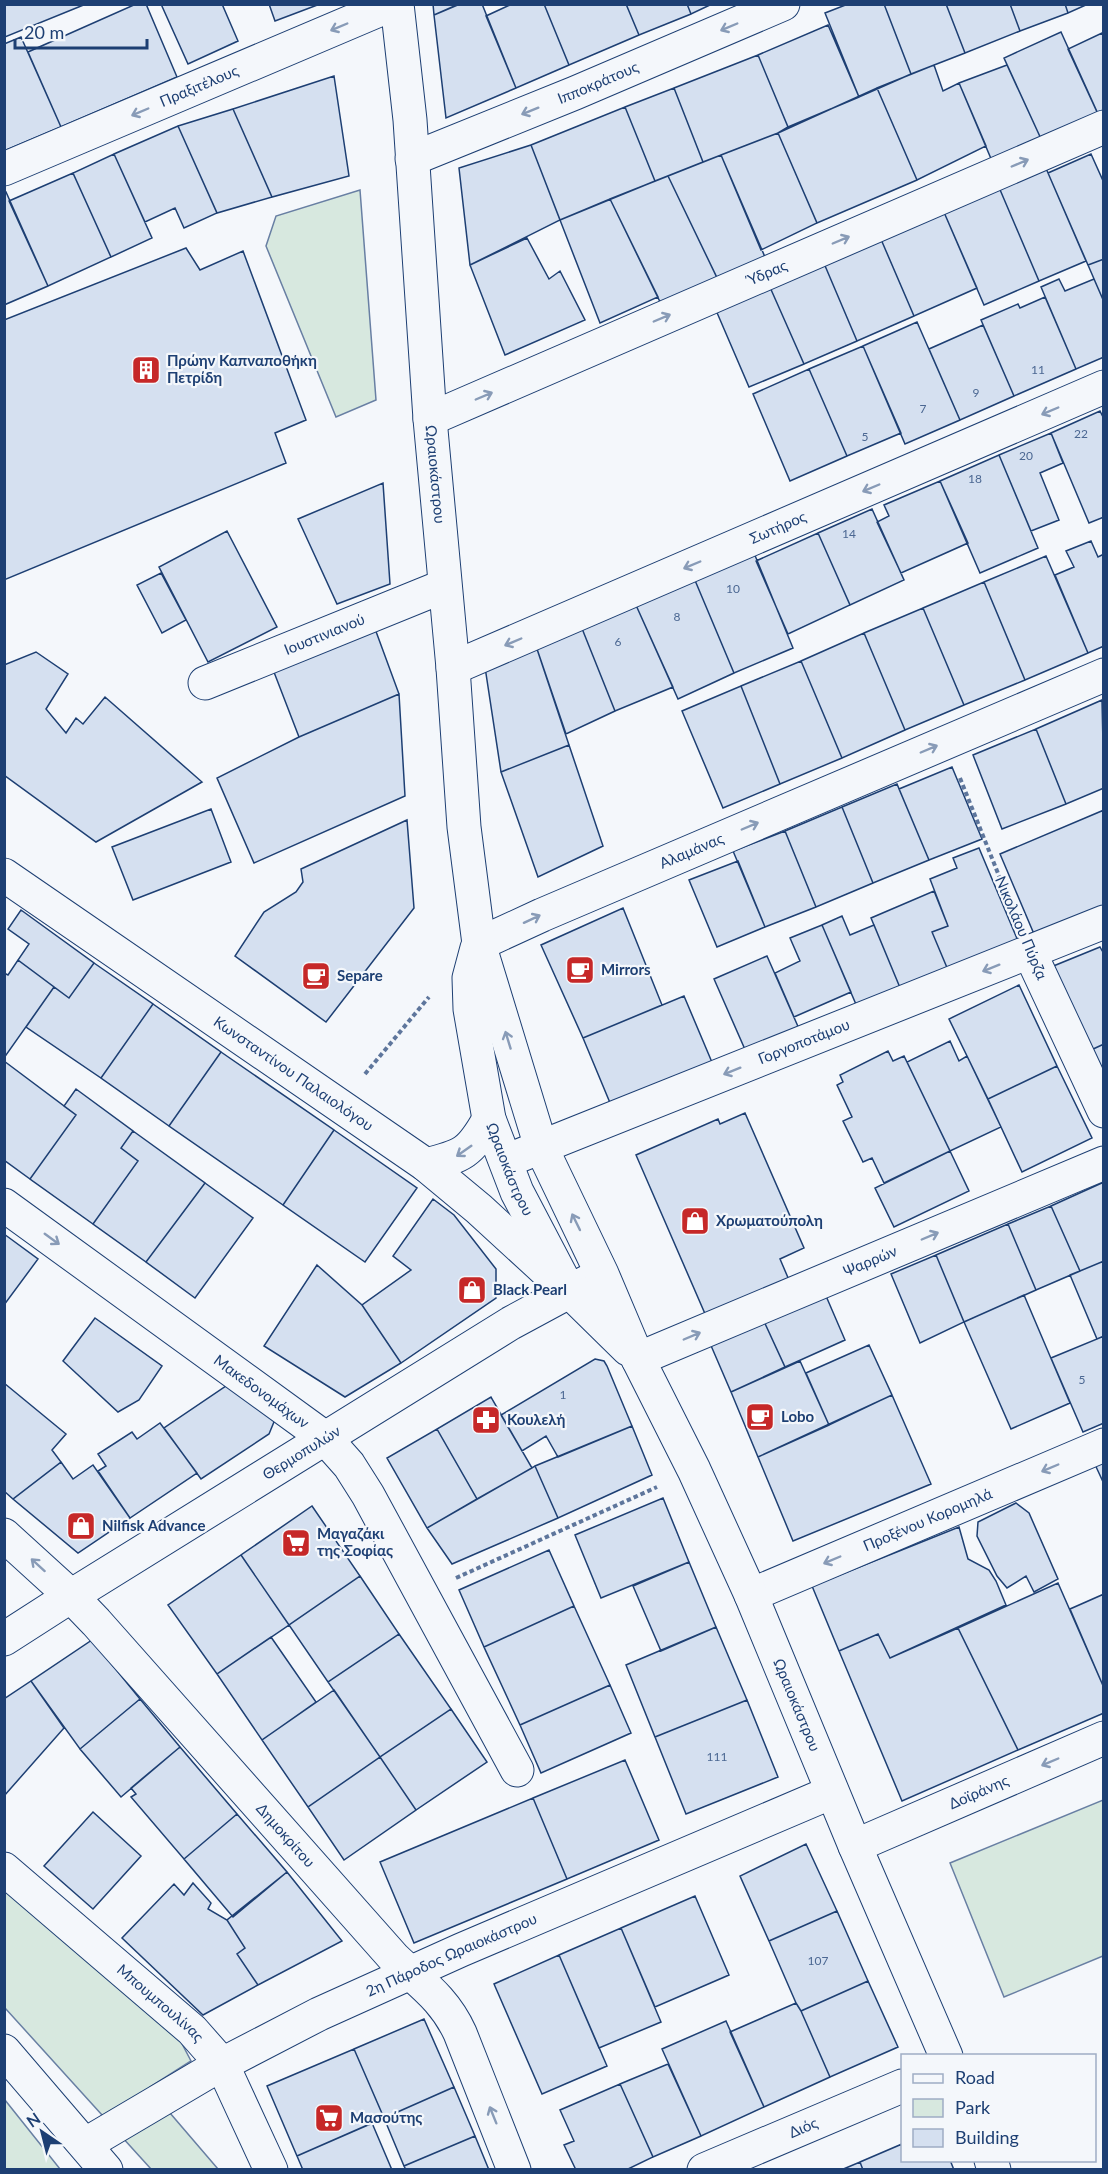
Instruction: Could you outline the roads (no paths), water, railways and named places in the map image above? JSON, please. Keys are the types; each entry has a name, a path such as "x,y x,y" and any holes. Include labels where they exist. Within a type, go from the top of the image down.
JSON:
{"street":[{"name":"Ωραιοκάστρου","path":"395,4 412,159 430,419 453,668 464,827 479,944 540,1147 602,1274 638,1359 694,1470 751,1595 832,1792 946,2054"},
{"name":"Πραξιτέλους","path":"4,169 395,4"},
{"name":"Ιπποκράτους","path":"412,159 783,4"},
{"name":"Ύδρας","path":"430,419 1104,127"},
{"name":"Σωτήρος","path":"453,668 1104,387"},
{"name":"Ιουστινιανού","path":"205,683 444,586"},
{"name":"Αλαμάνας","path":"479,944 1104,675"},
{"name":"Κωνσταντίνου Παλαιολόγου","path":"6,878 426,1165 479,1209 569,1291"},
{"name":"Γοργοποτάμου","path":"506,1161 1104,922"},
{"name":"Ωραιοκάστρου","path":"479,944 469,978 470,1009 489,1119 517,1192 569,1291 638,1359"},
{"name":"Νικολάου Πύρζα","path":"1030,953 1104,1111"},
{"path":"426,1165 448,1160 467,1151 489,1119"},
{"name":"Ψαρρών","path":"638,1359 1104,1163"},
{"name":"Μακεδονομάχων","path":"4,1204 326,1438 349,1465 368,1495 517,1770"},
{"name":"Θερμοπυλών","path":"4,1639 511,1323 602,1274"},
{"name":"Προξένου Κορομηλά","path":"751,1595 1104,1445"},
{"name":"Δημοκρίτου","path":"4,1535 71,1596 191,1727 393,1958 423,1983 450,2013 514,2169"},
{"name":"Δοϊράνης","path":"855,1846 1104,1738"},
{"name":"2η Πάροδος Ωραιοκάστρου","path":"86,2144 218,2066 320,2014 461,1950 832,1792"},
{"name":"Μπουμπουλίνας","path":"4,1869 192,2030 218,2066 271,2169"},
{"path":"4,2051 106,2169"},
{"name":"Διός","path":"704,2169 901,2087"}],"place":[{"name":"Πρώην Καπναποθήκη Πετρίδη","path":"146,370"},
{"name":"Mirrors","path":"580,970"},
{"name":"Separe","path":"316,976"},
{"name":"Χρωματούπολη","path":"695,1221"},
{"name":"Black Pearl","path":"472,1290"},
{"name":"Lobo","path":"760,1417"},
{"name":"Κουλελή","path":"486,1420"},
{"name":"Nilfisk Advance","path":"81,1526"},
{"name":"Μαγαζάκι της Σοφίας","path":"296,1543"},
{"name":"Μασούτης","path":"329,2118"}]}
